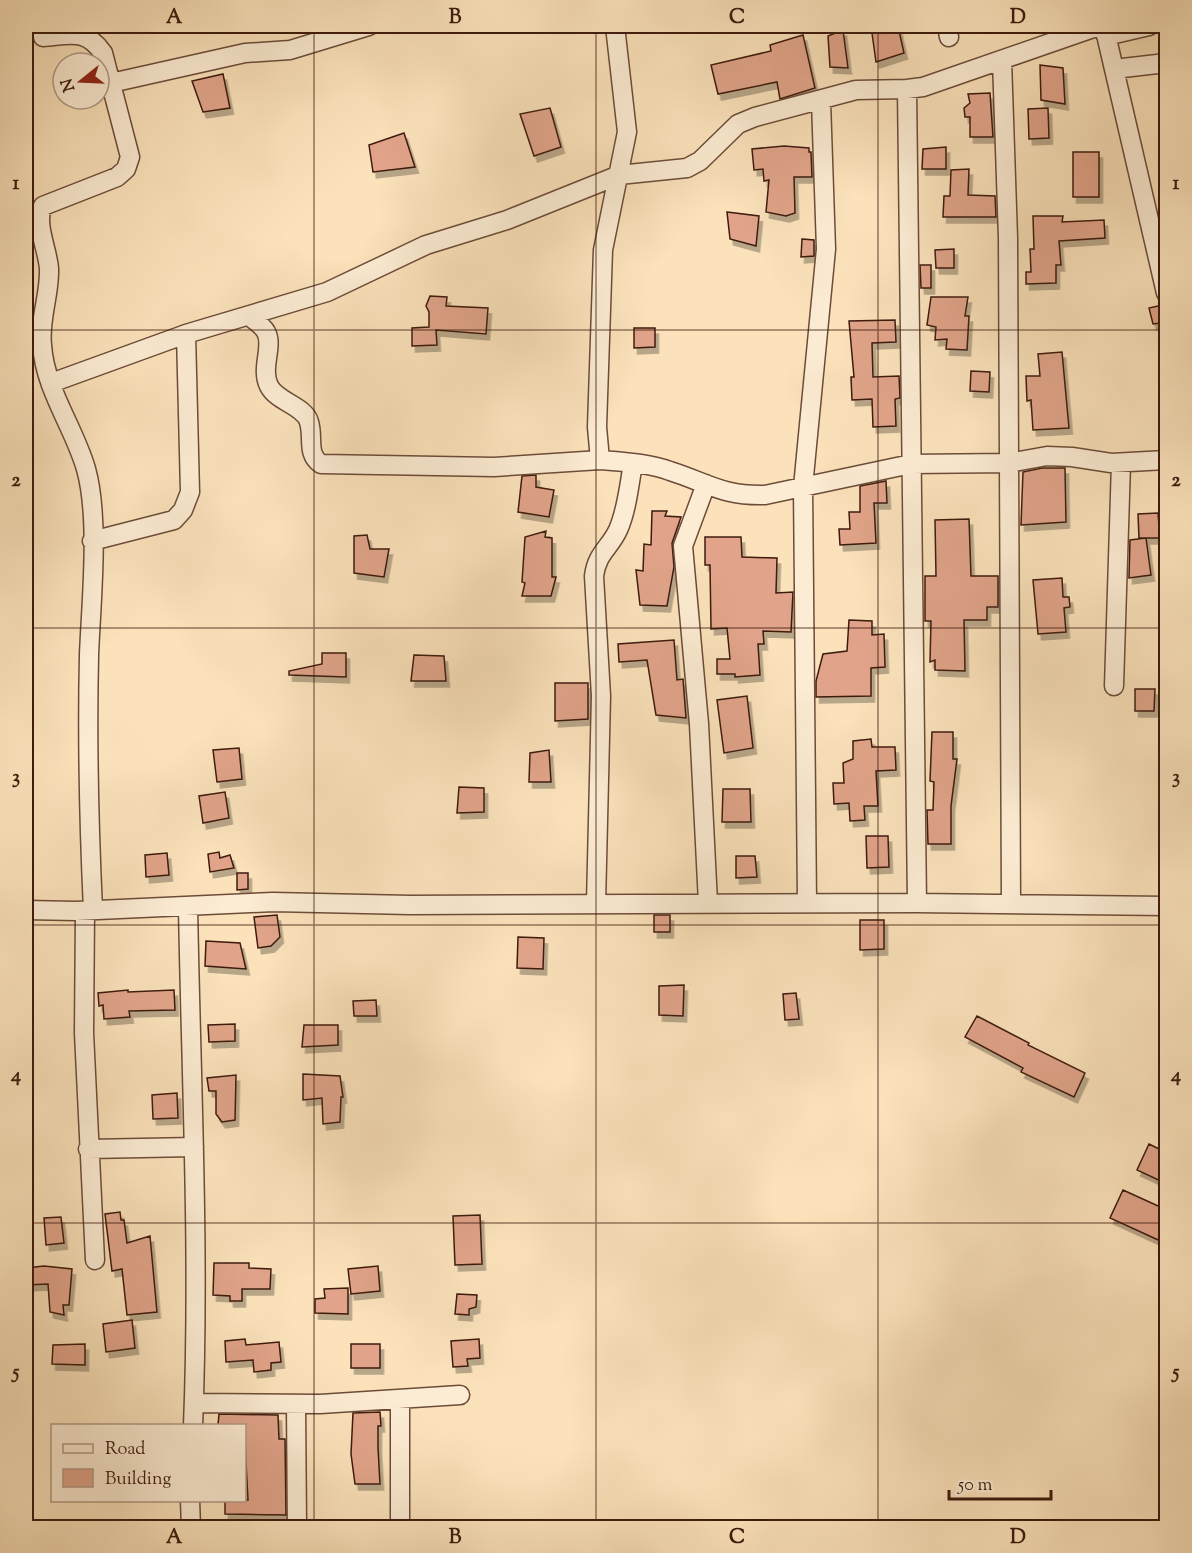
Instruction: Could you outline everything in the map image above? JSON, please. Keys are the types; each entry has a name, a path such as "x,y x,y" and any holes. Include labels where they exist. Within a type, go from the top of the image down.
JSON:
{"street":[{"path":"96,1260 88,1149 84,1033 89,910 87,759 92,541 86,469 62,416 41,345 49,267 41,210 43,206 117,177 126,169 130,157 111,83 245,53 290,50 369,26"},
{"path":"600,460 597,427 603,250 606,226 627,132 615,26"},
{"path":"51,383 186,334 327,292 426,245 507,220 619,175 687,168 700,160 738,124 754,117 856,90 907,90 923,87 1103,29 1149,26"},
{"path":"1103,29 1165,282"},
{"path":"37,34 83,34 95,41 102,51"},
{"path":"1002,60 1008,238 1011,904"},
{"path":"1114,69 1167,63"},
{"path":"907,90 917,903"},
{"path":"807,903 803,488 826,249 821,101"},
{"path":"249,316 266,331 268,339 264,367 267,383 274,395 306,416 310,423 311,449 315,460 321,464 494,467 600,460 668,470 722,492 743,496 765,495 803,488 911,464 1009,464 1047,456 1121,463 1167,460"},
{"path":"92,541 174,520 183,510 190,492 186,334"},
{"path":"1114,686 1121,463"},
{"path":"596,904 600,696 594,576 597,559 617,532 621,521 633,464"},
{"path":"706,484 683,546 699,724 708,903"},
{"path":"26,910 89,910 273,902 917,903 1167,906"},
{"path":"188,906 197,1339 194,1424"},
{"path":"88,1149 194,1147"},
{"path":"194,1403 296,1404 460,1395"},
{"path":"400,1400 400,1527"},
{"path":"296,1404 297,1527"},
{"path":"190,1502 191,1527"}],"building":[{"path":"871,26 898,26 904,53 876,62"},
{"path":"843,30 848,68 830,67 828,36"},
{"path":"803,35 815,88 780,99 777,82 718,94 711,65 771,51 770,45"},
{"path":"1040,65 1063,68 1065,104 1041,100"},
{"path":"223,74 230,108 203,112 192,81"},
{"path":"990,93 993,137 970,137 970,117 965,117 964,108 970,103 968,94"},
{"path":"550,108 561,147 534,156 520,114"},
{"path":"1048,108 1049,138 1029,139 1028,109"},
{"path":"404,133 415,167 373,172 369,145"},
{"path":"784,146 809,148 812,177 794,177 795,213 786,216 766,212 769,180 764,181 763,169 754,170 752,149"},
{"path":"946,147 946,169 922,169 923,149"},
{"path":"1073,152 1099,152 1099,197 1073,197"},
{"path":"969,169 968,195 995,196 996,217 943,217 944,196 950,196 951,170"},
{"path":"727,212 759,216 756,246 730,239"},
{"path":"1033,216 1063,216 1062,222 1104,220 1105,238 1059,241 1061,265 1056,265 1056,283 1026,284 1026,272 1031,272 1030,249 1034,249"},
{"path":"802,239 814,240 814,256 801,257"},
{"path":"954,249 954,268 936,268 935,250"},
{"path":"920,265 931,265 931,288 921,288"},
{"path":"430,296 447,297 446,306 488,308 486,334 436,330 437,345 412,346 412,328 429,327 429,312 426,306"},
{"path":"931,297 968,297 965,316 969,316 967,350 946,349 947,339 935,340 936,327 927,325"},
{"path":"1167,304 1167,322 1153,324 1149,308"},
{"path":"895,320 896,342 872,343 873,377 899,376 900,398 895,399 896,426 873,427 872,399 852,400 851,377 854,377 849,321"},
{"path":"634,328 655,328 655,347 634,348"},
{"path":"1062,352 1069,428 1033,430 1031,400 1027,401 1026,376 1040,376 1038,354"},
{"path":"971,371 990,372 989,392 970,391"},
{"path":"1042,468 1065,468 1066,522 1021,525 1023,472"},
{"path":"536,475 536,487 554,490 549,517 518,512 522,476"},
{"path":"886,481 887,503 874,503 876,543 840,545 839,529 850,529 849,512 860,512 860,486"},
{"path":"652,511 667,511 665,516 681,517 672,543 674,567 667,606 640,605 636,570 643,571 644,544 651,545"},
{"path":"1158,513 1160,538 1139,538 1138,514"},
{"path":"969,519 971,576 998,576 998,607 987,607 987,620 964,620 965,671 935,670 935,660 930,662 931,621 925,621 925,576 936,576 935,520"},
{"path":"546,531 545,537 552,538 552,577 556,577 551,596 522,596 525,583 522,582 525,537"},
{"path":"367,535 370,549 389,549 384,577 354,573 354,536"},
{"path":"705,537 741,537 742,557 777,558 776,593 793,592 791,632 763,631 764,644 758,644 760,675 735,677 735,674 717,674 717,659 730,659 727,628 711,629 710,565 705,565"},
{"path":"1146,538 1151,575 1129,578 1130,540"},
{"path":"1062,578 1063,597 1069,597 1070,607 1064,608 1066,632 1038,634 1033,580"},
{"path":"849,620 872,621 872,635 884,634 885,667 871,668 871,696 816,697 816,681 823,654 847,651"},
{"path":"674,640 677,680 683,679 686,718 656,715 647,660 619,662 618,644"},
{"path":"322,653 346,653 346,677 289,675 289,671 322,664"},
{"path":"414,655 444,656 446,681 411,681"},
{"path":"555,683 588,683 588,719 555,721"},
{"path":"1135,689 1155,689 1154,711 1135,711"},
{"path":"747,696 753,748 724,753 717,700"},
{"path":"932,732 953,732 953,759 957,759 951,806 951,844 928,844 927,810 933,810 934,782 930,781"},
{"path":"871,739 872,747 895,747 896,770 876,771 878,806 864,806 865,820 850,821 849,803 834,804 833,783 844,783 843,763 853,759 853,741"},
{"path":"239,748 242,779 217,782 213,750"},
{"path":"549,750 551,782 529,782 530,753"},
{"path":"459,787 484,788 484,812 457,813"},
{"path":"723,789 750,789 751,822 722,822"},
{"path":"225,792 229,818 203,823 199,796"},
{"path":"866,836 888,836 889,867 867,868"},
{"path":"219,852 220,858 230,855 234,868 210,872 208,854"},
{"path":"167,853 169,875 146,877 145,855"},
{"path":"736,856 755,856 757,877 736,878"},
{"path":"237,873 248,873 248,889 237,890"},
{"path":"277,915 280,937 271,946 258,948 254,917"},
{"path":"654,915 670,915 670,932 654,932"},
{"path":"860,920 884,920 884,949 860,950"},
{"path":"518,937 544,938 543,969 517,968"},
{"path":"206,941 240,943 246,969 205,966"},
{"path":"684,985 683,1016 659,1015 659,986"},
{"path":"128,990 128,992 174,990 175,1010 129,1011 130,1017 104,1019 103,1005 99,1006 98,993"},
{"path":"796,993 799,1019 785,1020 783,994"},
{"path":"376,1000 377,1016 354,1016 353,1001"},
{"path":"977,1016 1029,1043 1028,1045 1085,1073 1074,1097 1021,1072 1023,1068 965,1037"},
{"path":"235,1024 235,1041 209,1042 208,1025"},
{"path":"304,1025 338,1025 338,1045 302,1047"},
{"path":"303,1074 340,1076 343,1097 341,1097 340,1122 323,1124 322,1098 303,1100"},
{"path":"236,1075 235,1120 222,1122 216,1114 216,1091 209,1091 207,1078"},
{"path":"177,1093 178,1118 153,1119 152,1095"},
{"path":"1149,1144 1167,1153 1167,1184 1137,1170"},
{"path":"1123,1190 1167,1210 1167,1244 1110,1218"},
{"path":"120,1212 121,1220 124,1220 127,1243 150,1236 157,1312 127,1315 122,1269 112,1271 105,1214"},
{"path":"480,1215 482,1264 455,1265 453,1216"},
{"path":"61,1217 64,1243 46,1245 44,1218"},
{"path":"214,1263 249,1263 249,1268 271,1269 270,1289 242,1289 242,1301 230,1301 230,1296 213,1295"},
{"path":"44,1266 72,1269 69,1305 63,1305 64,1315 50,1312 48,1284 26,1285 26,1268"},
{"path":"378,1266 380,1291 351,1294 348,1269"},
{"path":"348,1288 348,1314 315,1313 315,1299 325,1298 324,1289"},
{"path":"457,1294 477,1295 476,1307 469,1309 469,1315 455,1314"},
{"path":"132,1320 135,1348 106,1352 103,1324"},
{"path":"245,1339 246,1345 279,1342 281,1362 271,1363 271,1370 254,1372 253,1360 226,1362 225,1341"},
{"path":"479,1339 480,1358 467,1359 468,1366 453,1367 451,1341"},
{"path":"85,1344 85,1365 52,1364 53,1345"},
{"path":"351,1344 380,1344 380,1368 351,1368"},
{"path":"380,1412 378,1447 380,1484 355,1484 351,1454 353,1413"},
{"path":"219,1414 278,1415 279,1439 285,1439 286,1515 225,1514 225,1502 246,1502 248,1500 246,1424 218,1424"}]}
